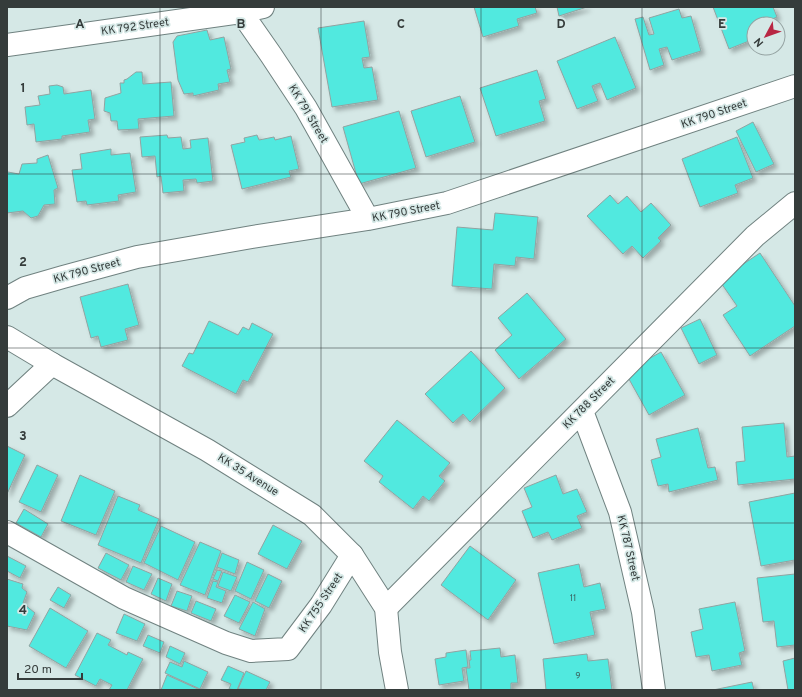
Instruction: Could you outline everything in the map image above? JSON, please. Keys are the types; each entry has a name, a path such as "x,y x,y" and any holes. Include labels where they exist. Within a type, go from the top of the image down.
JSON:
{"street":[{"name":"KK 792 Street","path":"7,45 241,12 262,7"},
{"name":"KK 791 Street","path":"241,12 306,108 368,219"},
{"name":"KK 790 Street","path":"7,298 25,288 136,258 252,237 368,219 447,203 795,86"},
{"name":"KK 788 Street","path":"386,608 755,236 795,203"},
{"name":"KK 35 Avenue","path":"7,337 52,364 207,450 312,515 352,555 386,608 390,652 397,690"},
{"path":"7,406 52,364"},
{"name":"KK 787 Street","path":"582,411 620,512 643,612 654,690"},
{"name":"KK 755 Street","path":"7,532 124,598 226,643 251,650 288,649 321,605 352,555"}],"building":[{"path":"474,7 535,7 537,13 517,19 519,26 483,37"},
{"path":"557,7 587,7 559,16"},
{"path":"713,7 773,7 777,16 746,16 746,42 729,49"},
{"path":"679,9 682,18 691,16 701,51 672,60 667,47 659,49 664,65 650,70 635,19 643,17 649,35 654,34 649,18"},
{"path":"364,21 370,57 362,58 364,68 372,67 378,100 332,107 318,28"},
{"path":"207,30 210,40 224,37 231,69 227,70 230,82 218,84 219,90 193,96 193,93 184,94 178,80 173,42 177,36"},
{"path":"615,37 636,88 607,100 600,83 592,86 598,101 577,109 557,61"},
{"path":"537,70 546,99 539,101 545,121 496,136 480,88"},
{"path":"136,72 142,72 143,84 171,82 174,116 138,119 139,129 118,130 117,121 111,121 110,113 104,111 105,98 121,93 120,83 124,83 124,80"},
{"path":"57,85 63,87 64,94 91,90 95,119 88,120 90,132 62,136 62,139 36,142 34,124 27,125 25,107 40,105 38,96 50,94 49,86"},
{"path":"460,96 475,142 426,157 411,111"},
{"path":"399,111 416,168 359,184 343,127"},
{"path":"753,122 774,164 756,172 736,131"},
{"path":"167,135 168,138 181,137 183,149 191,148 190,140 208,138 213,181 197,183 196,179 183,180 184,191 163,193 161,176 157,177 155,156 142,157 140,137"},
{"path":"257,135 259,140 274,137 275,140 291,136 299,169 289,171 291,177 242,189 231,145 245,142 244,138"},
{"path":"737,137 753,178 735,185 738,193 700,207 682,159"},
{"path":"111,149 111,155 130,153 136,192 118,195 119,201 87,205 86,201 77,202 72,170 82,169 80,154"},
{"path":"48,155 58,188 54,190 55,204 44,205 38,216 31,218 23,211 7,213 7,171 19,174 22,164 37,163 37,159"},
{"path":"610,195 618,204 627,196 641,212 651,203 671,225 658,238 661,241 643,258 632,246 623,254 587,216"},
{"path":"495,213 538,217 534,259 516,257 515,266 494,264 492,289 452,286 457,227 493,230"},
{"path":"760,253 795,306 795,326 750,356 723,315 737,306 719,280"},
{"path":"128,284 139,325 125,329 128,340 101,347 98,336 91,338 80,297"},
{"path":"527,293 566,339 519,379 495,350 512,335 498,318"},
{"path":"700,319 717,355 699,364 681,328"},
{"path":"209,321 238,335 243,327 249,330 252,323 273,334 248,382 243,380 236,394 182,366 189,353 193,354"},
{"path":"471,351 505,388 470,422 463,414 453,423 425,394"},
{"path":"661,352 685,395 649,415 625,372"},
{"path":"397,420 450,463 439,476 445,481 429,501 423,496 413,509 379,482 383,476 364,461"},
{"path":"784,423 787,457 795,456 795,479 738,485 736,462 745,461 742,427"},
{"path":"698,428 708,468 715,467 718,480 669,492 668,484 658,486 651,460 661,457 656,439"},
{"path":"7,446 25,455 7,494"},
{"path":"37,465 58,475 41,512 19,502"},
{"path":"80,475 115,491 96,535 61,521"},
{"path":"556,475 563,494 577,489 587,512 577,516 582,528 552,540 548,532 533,538 522,511 532,507 524,488"},
{"path":"795,493 795,560 761,566 749,502"},
{"path":"118,496 140,505 138,510 159,519 141,563 98,545"},
{"path":"24,509 48,524 41,537 16,523"},
{"path":"273,525 302,541 287,569 258,554"},
{"path":"161,526 195,542 178,580 144,563"},
{"path":"200,542 221,551 205,595 180,585"},
{"path":"470,546 516,580 488,620 441,585"},
{"path":"106,553 129,565 121,580 98,568"},
{"path":"222,553 239,560 235,574 217,567"},
{"path":"7,556 26,566 20,578 7,571"},
{"path":"247,562 264,570 251,599 235,591"},
{"path":"579,564 584,587 600,583 606,609 590,612 595,635 554,644 538,573"},
{"path":"133,566 152,574 144,590 126,582"},
{"path":"217,570 222,571 218,581 213,579"},
{"path":"223,572 237,577 231,591 218,586"},
{"path":"268,574 282,581 269,608 255,601"},
{"path":"795,574 795,645 777,647 774,621 763,622 757,578"},
{"path":"158,578 172,584 166,601 151,594"},
{"path":"7,579 23,584 22,588 27,592 23,603 35,613 27,630 7,626"},
{"path":"213,581 218,582 216,587 226,591 222,603 207,598"},
{"path":"58,587 71,595 64,608 50,600"},
{"path":"177,591 192,596 187,611 171,606"},
{"path":"235,595 250,602 239,623 224,616"},
{"path":"196,601 216,609 211,621 191,613"},
{"path":"253,602 265,609 255,636 239,629"},
{"path":"735,602 745,651 739,653 742,665 712,671 709,655 696,657 691,632 703,629 699,609"},
{"path":"50,608 88,631 66,668 29,646"},
{"path":"124,614 145,624 137,641 116,633"},
{"path":"97,633 111,640 108,645 127,655 128,652 143,659 127,690 109,690 112,685 100,679 96,686 75,675"},
{"path":"148,635 164,642 160,653 143,646"},
{"path":"170,646 185,653 180,664 166,657"},
{"path":"500,648 501,657 515,655 518,683 511,683 511,690 469,690 466,668 470,668 470,651"},
{"path":"466,650 468,667 462,668 464,681 439,685 435,659 446,657 446,653"},
{"path":"587,654 588,661 608,659 612,690 546,690 543,659"},
{"path":"795,658 795,690 788,690 783,661"},
{"path":"184,661 208,672 200,689 165,673 170,662 182,667"},
{"path":"228,666 244,673 237,690 229,689 231,684 221,680"},
{"path":"246,671 270,682 266,690 238,689"},
{"path":"167,675 198,689 198,690 161,690"},
{"path":"752,682 754,690 713,690"}]}
